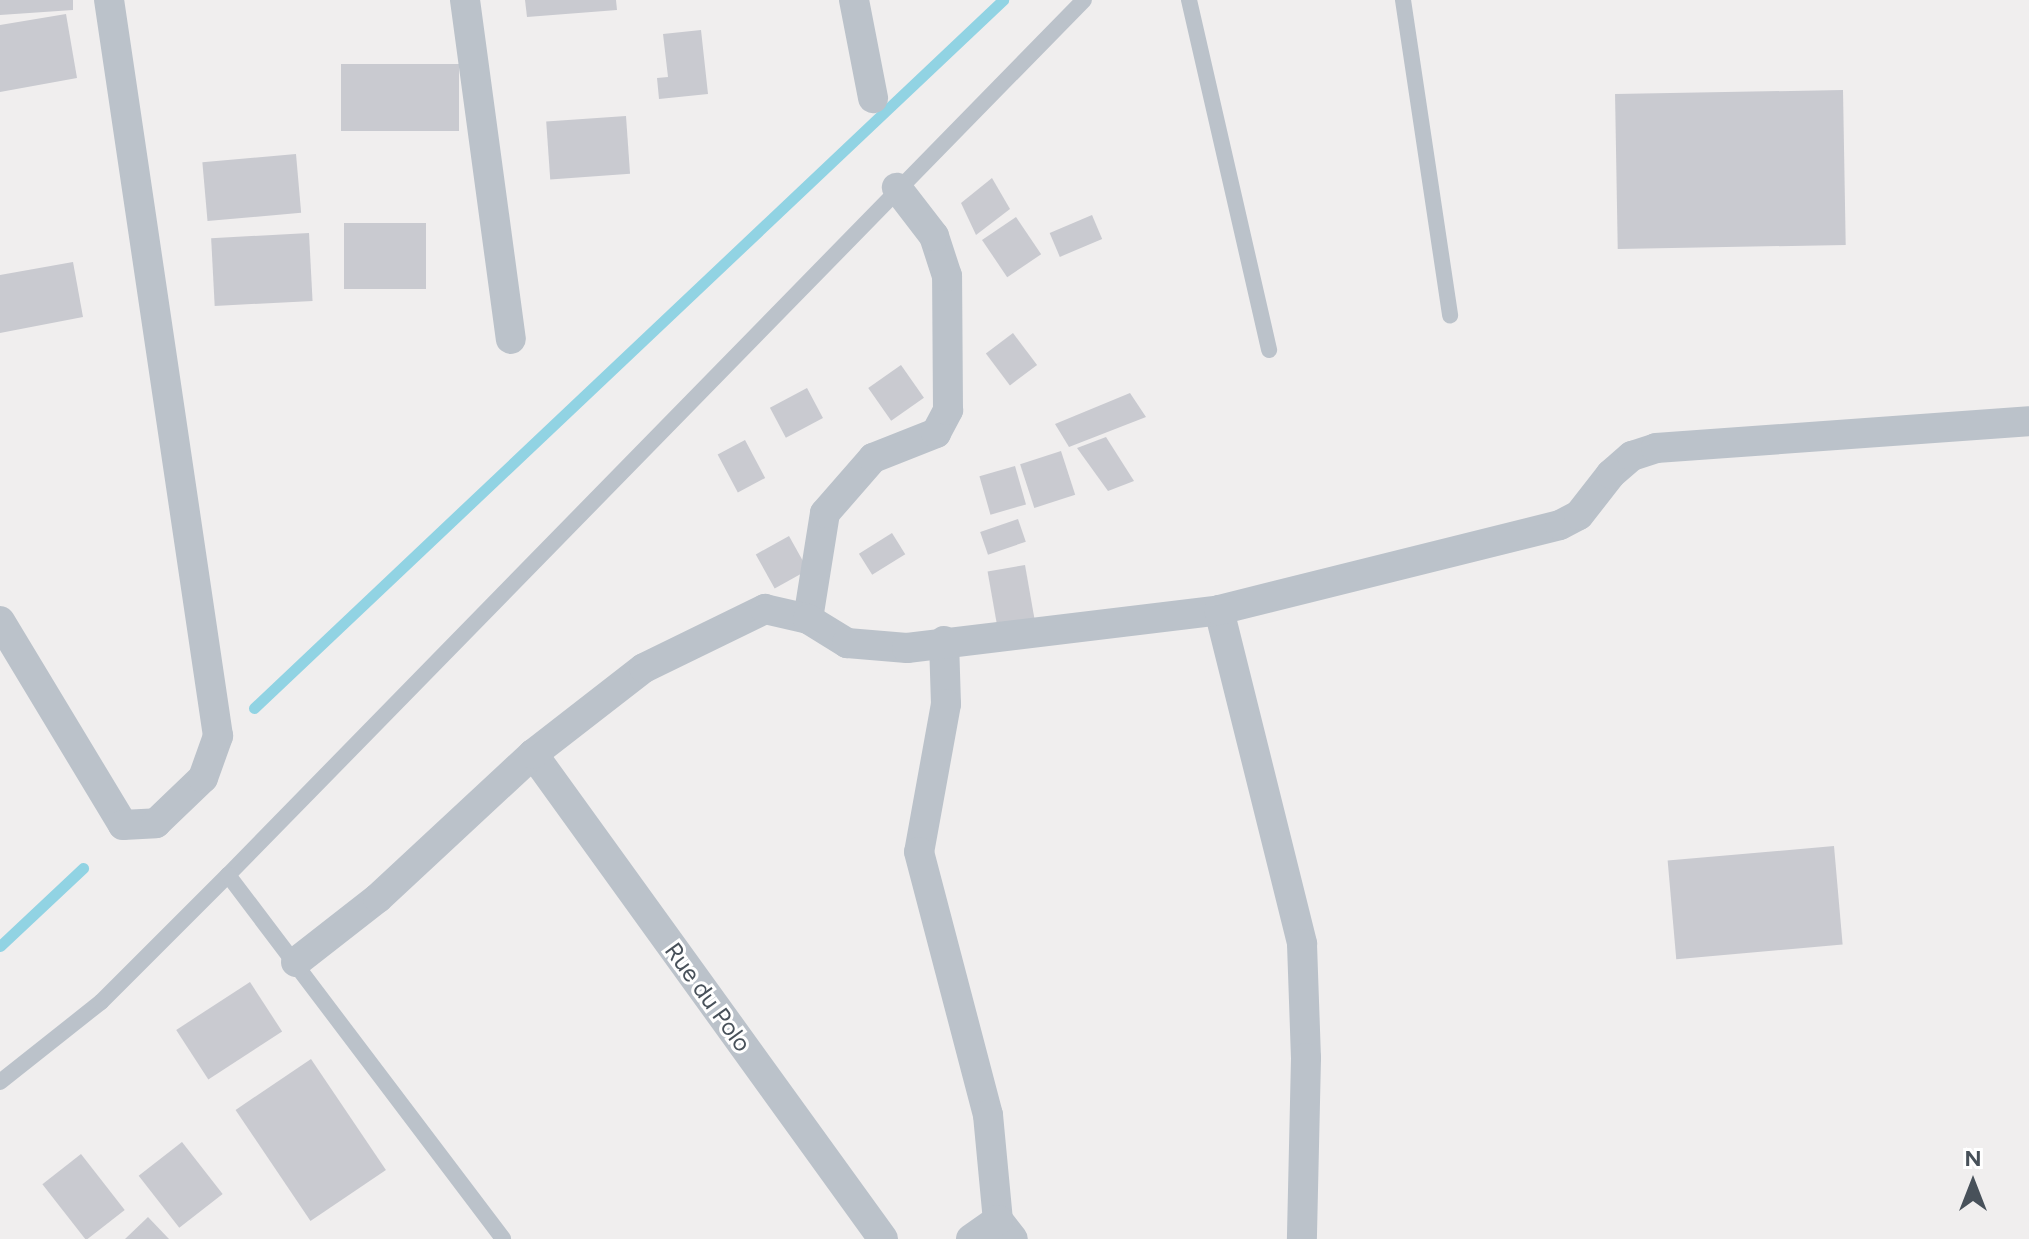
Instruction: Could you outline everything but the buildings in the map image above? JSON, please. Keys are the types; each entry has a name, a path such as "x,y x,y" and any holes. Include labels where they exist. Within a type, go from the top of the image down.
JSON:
{"street":[{"path":"0,621 123,825 156,823 203,778 218,736 109,0"},
{"path":"465,0 511,339"},
{"path":"854,0 873,98"},
{"path":"808,619 825,513 873,458 936,433 948,410 947,276 934,236 897,188"},
{"path":"296,962 378,898 533,754 644,668 765,609 808,619 847,643 907,648 944,641 1219,610 1560,525 1579,515 1611,474 1632,456 1656,448 2029,421"},
{"path":"1219,610 1302,944 1306,1058 1302,1239"},
{"path":"944,641 946,704 919,852 988,1115 1006,1229 971,1239"},
{"name":"Rue du Polo","path":"533,754 883,1239"}],"lane":[{"path":"0,1082 101,1002 552,549 897,188 1084,0"},
{"path":"1189,0 1269,350"},
{"path":"1403,0 1450,316"},
{"path":"228,875 503,1239"}],"waterway":[{"path":"254,708 1003,0"},
{"path":"0,946 83,868"}]}
